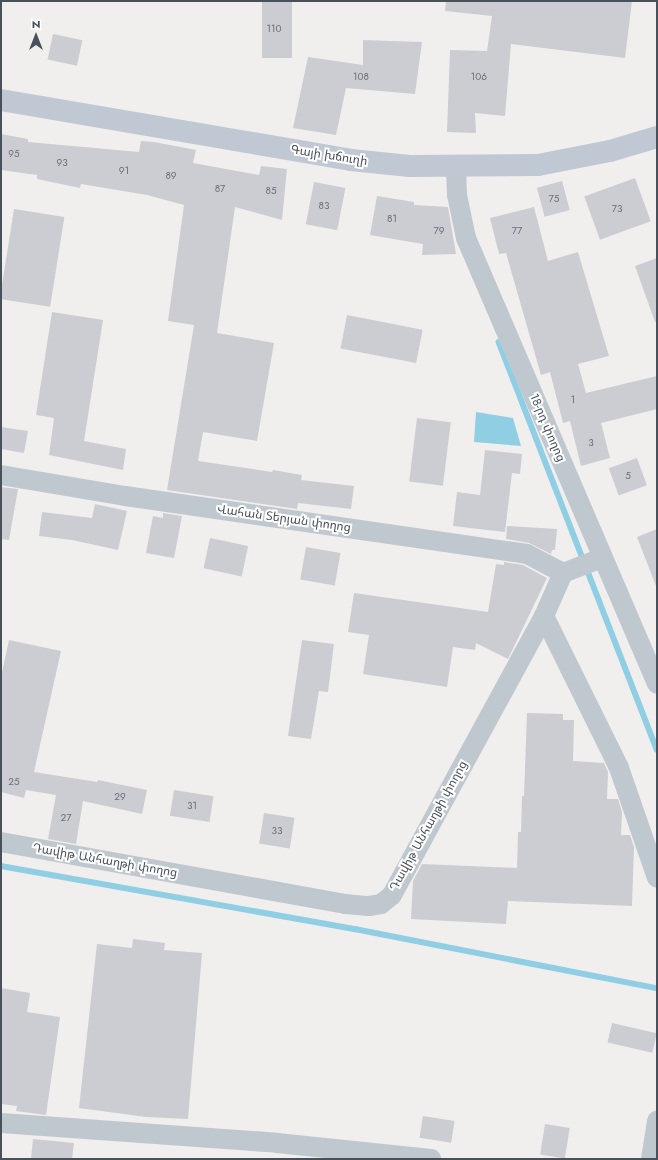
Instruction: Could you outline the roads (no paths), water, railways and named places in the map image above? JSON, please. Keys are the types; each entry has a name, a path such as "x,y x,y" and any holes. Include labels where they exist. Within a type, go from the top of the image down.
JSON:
{"main road":[{"name":"Գայի խճուղի","path":"1,100 351,160 410,166 456,167 538,165 610,151 657,138"}],"street":[{"name":"18-րդ փողոց","path":"456,167 457,195 466,238 657,684"},
{"name":"Վահան Տերյան փողոց","path":"1,475 133,497 526,554 564,574"},
{"path":"564,574 602,558"},
{"name":"Դավիթ Անհաղթի փողոց","path":"1,842 345,904 369,906 382,904 392,896 544,616 564,574"},
{"path":"544,616 619,768 657,878"},
{"path":"651,1159 657,1120"},
{"path":"1,1123 277,1143 431,1159"}],"water":[{"path":"476,412 513,418 521,446 474,442"}],"waterway":[{"path":"499,342 657,749"},
{"path":"1,866 355,929 657,988"}]}
